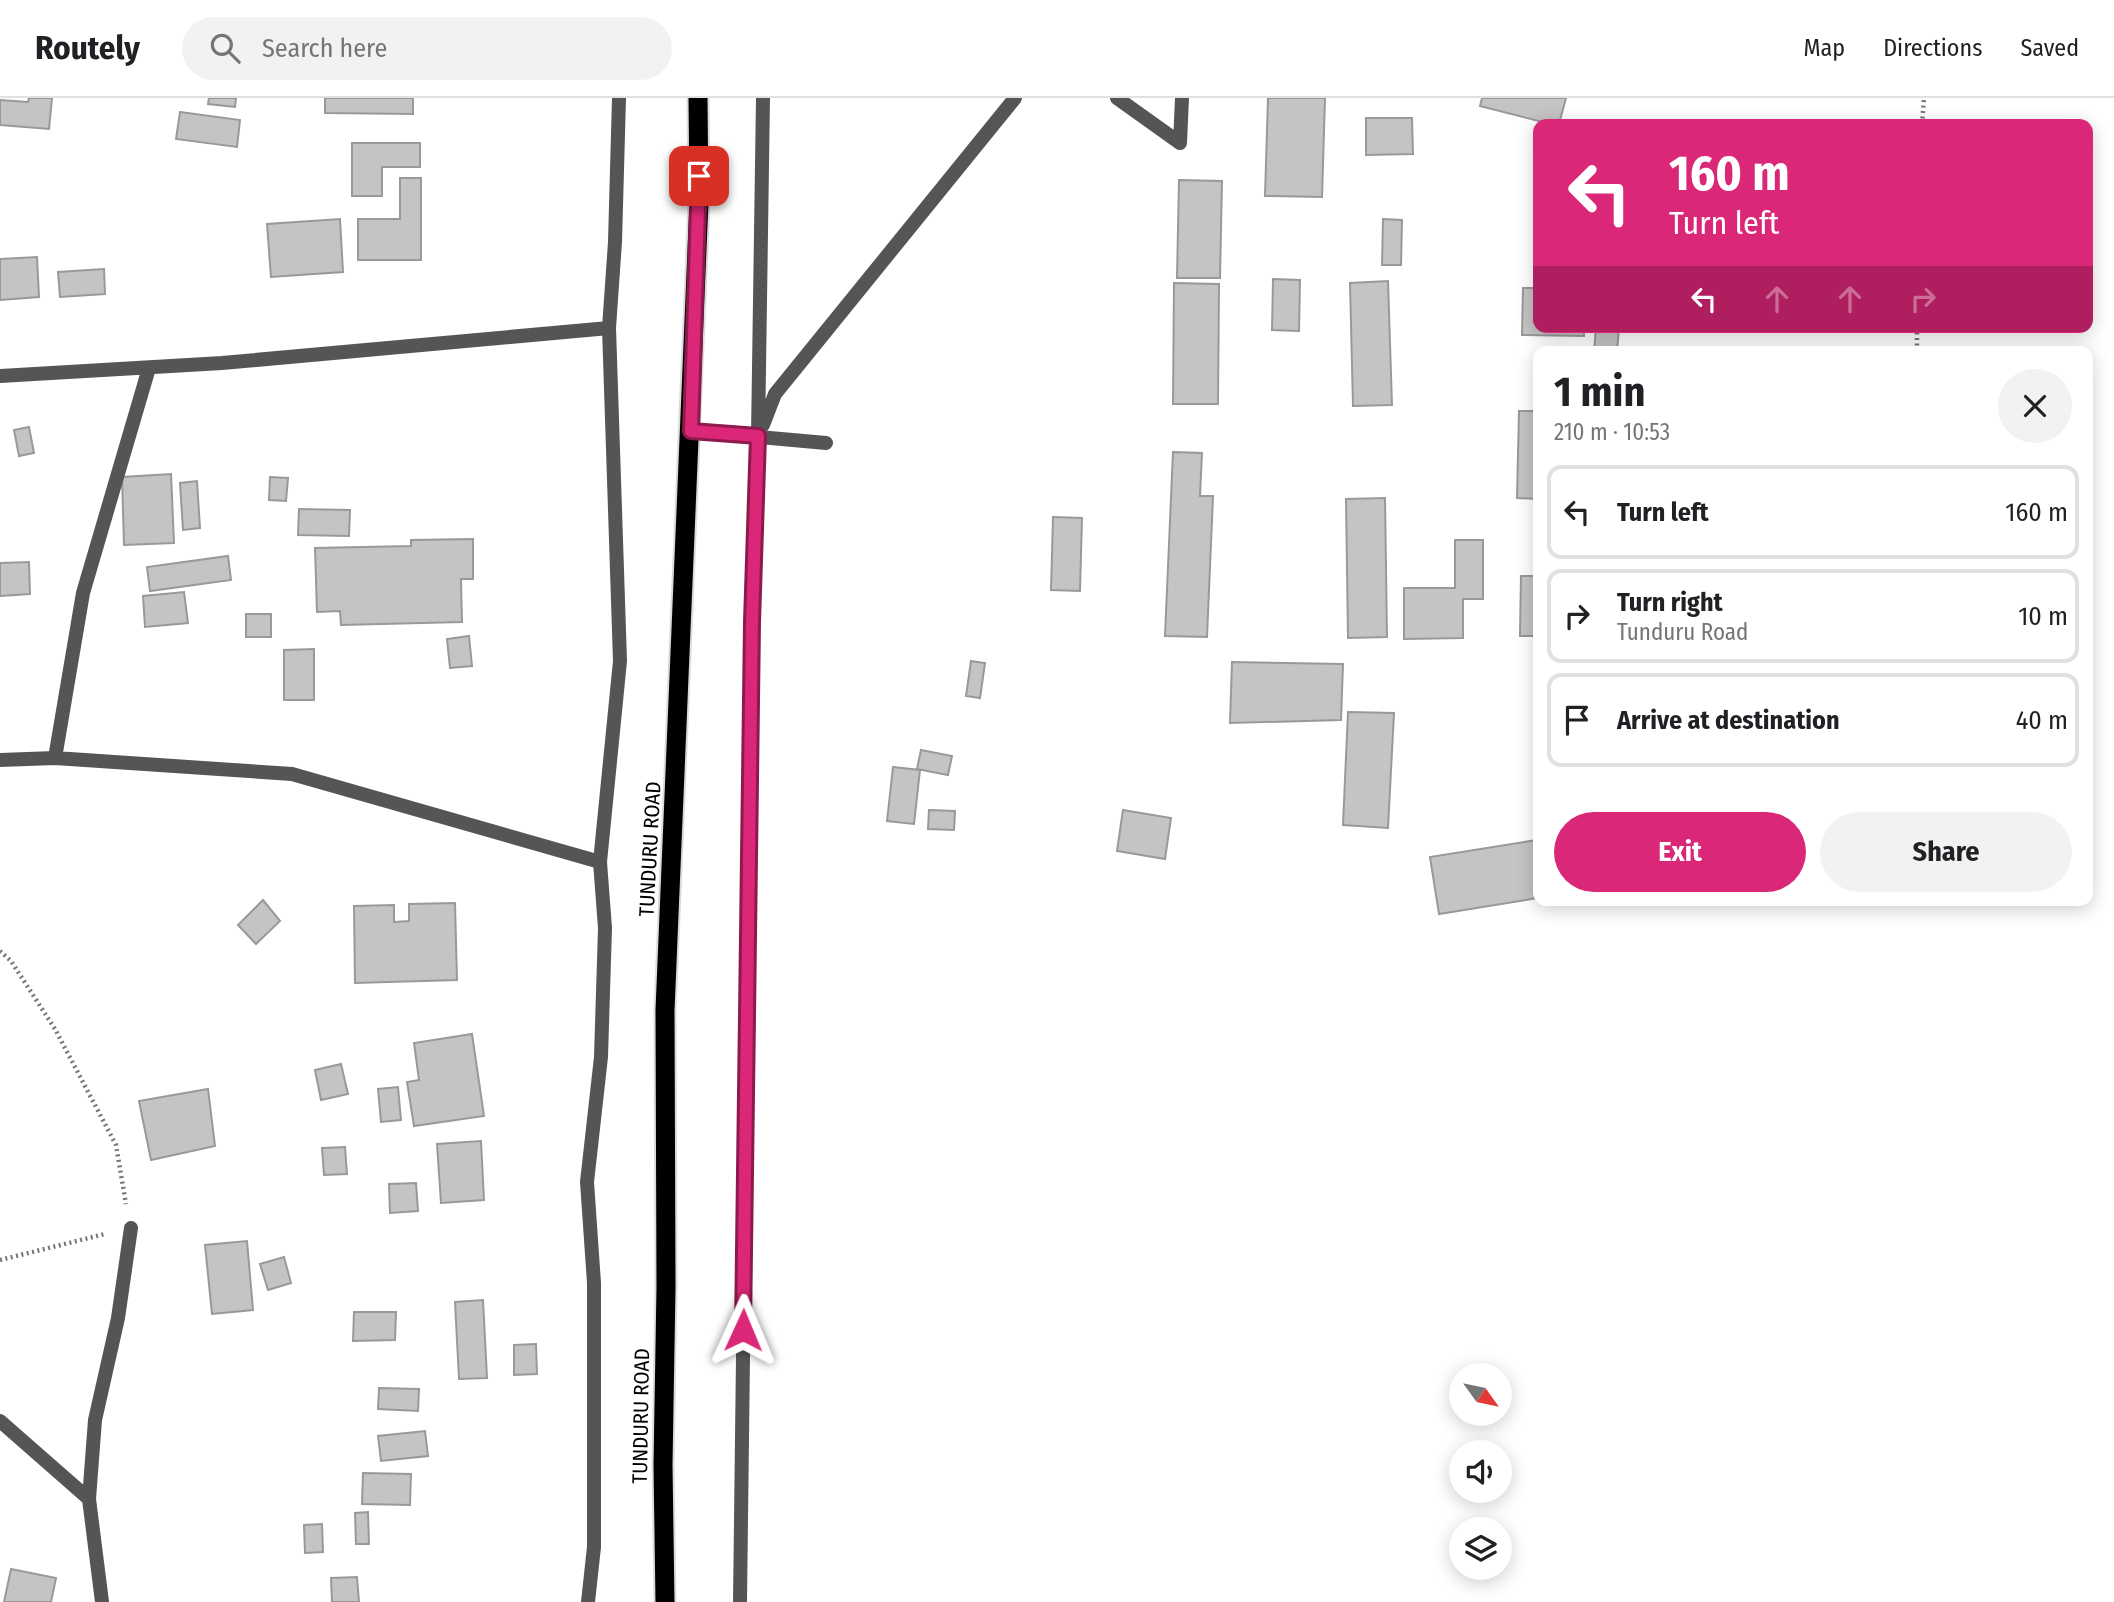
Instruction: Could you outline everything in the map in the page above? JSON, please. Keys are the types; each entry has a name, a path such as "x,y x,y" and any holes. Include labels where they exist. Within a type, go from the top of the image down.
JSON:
{"highway":[{"name":"TUNDURU ROAD","path":"665,1602 663,1465 666,1010 681,670 686,479 691,431 699,202 698,98"}],"street":[{"path":"588,1602 594,1547 594,1283 587,1182 601,1056 604,928 600,862 621,661 609,328 615,242 619,98"},
{"path":"740,1602 752,622 763,98"},
{"path":"758,436 775,394 1015,98"},
{"path":"1117,98 1180,143 1182,98"},
{"path":"0,376 149,368 609,328"},
{"path":"55,758 83,593 149,368"},
{"path":"691,431 826,443"},
{"path":"0,760 55,758 292,774 600,862"},
{"path":"102,1602 89,1499 96,1420 118,1318 131,1228"},
{"path":"0,1421 89,1499"}],"path":[{"path":"1922,119 1924,98"},
{"path":"0,951 11,961 55,1029 116,1146 131,1228 0,1260"}],"building":[{"path":"29,98 52,98 49,129 0,125 0,100 28,102"},
{"path":"209,98 236,98 235,107 208,104"},
{"path":"325,98 413,98 413,114 325,113"},
{"path":"1268,98 1325,98 1322,197 1265,196"},
{"path":"1482,98 1566,98 1560,119 1533,120 1480,106"},
{"path":"180,112 240,120 237,147 176,139"},
{"path":"1366,118 1412,118 1413,154 1366,155"},
{"path":"352,143 420,143 420,167 382,167 382,196 352,196"},
{"path":"400,178 421,178 421,260 358,260 358,219 400,219"},
{"path":"1179,180 1222,181 1220,278 1177,278"},
{"path":"340,219 343,272 271,277 267,224"},
{"path":"1383,219 1402,220 1401,265 1382,265"},
{"path":"37,257 39,297 0,300 0,259"},
{"path":"104,269 105,294 60,297 58,272"},
{"path":"1273,279 1300,280 1299,331 1272,330"},
{"path":"1388,281 1392,405 1353,406 1350,283"},
{"path":"1174,283 1219,284 1218,404 1173,404"},
{"path":"1523,288 1533,288 1533,333 1584,333 1584,336 1522,335"},
{"path":"1596,333 1619,333 1617,346 1594,346"},
{"path":"1519,411 1533,411 1533,499 1517,498"},
{"path":"29,427 34,453 19,456 14,430"},
{"path":"1173,452 1202,453 1200,496 1213,496 1207,637 1165,636"},
{"path":"171,474 174,543 124,545 122,477"},
{"path":"270,477 288,478 286,501 269,500"},
{"path":"197,481 200,528 183,530 180,483"},
{"path":"1385,498 1387,637 1348,638 1346,499"},
{"path":"299,509 350,510 349,536 298,535"},
{"path":"1053,517 1082,518 1080,591 1051,590"},
{"path":"473,539 473,579 461,579 462,622 341,625 340,611 317,612 315,548 411,546 411,540"},
{"path":"1455,540 1483,540 1483,599 1463,599 1463,638 1404,639 1404,588 1455,588"},
{"path":"228,556 231,580 150,591 147,567"},
{"path":"29,562 30,594 0,596 0,563"},
{"path":"1521,576 1533,576 1533,636 1520,636"},
{"path":"184,592 188,623 145,627 143,596"},
{"path":"246,614 271,614 271,637 246,637"},
{"path":"469,636 472,666 450,668 447,639"},
{"path":"314,649 314,700 284,700 284,650"},
{"path":"971,661 985,663 980,698 966,696"},
{"path":"1232,662 1343,664 1341,720 1230,723"},
{"path":"1348,712 1394,713 1388,828 1343,825"},
{"path":"921,750 952,756 948,775 917,769"},
{"path":"893,767 920,770 914,824 887,821"},
{"path":"929,810 955,811 954,830 928,829"},
{"path":"1123,810 1171,818 1165,859 1117,851"},
{"path":"1533,841 1533,899 1439,914 1430,857"},
{"path":"263,900 280,921 256,944 238,925"},
{"path":"455,903 457,980 355,983 354,906 394,905 394,922 409,921 409,904"},
{"path":"472,1034 484,1116 414,1126 407,1082 419,1080 414,1043"},
{"path":"341,1064 348,1094 321,1100 315,1070"},
{"path":"398,1087 401,1120 381,1122 378,1089"},
{"path":"208,1089 215,1146 151,1160 139,1101"},
{"path":"481,1141 484,1200 441,1203 437,1144"},
{"path":"345,1147 347,1174 324,1175 322,1148"},
{"path":"416,1183 418,1211 390,1213 389,1184"},
{"path":"247,1241 253,1310 212,1314 205,1245"},
{"path":"284,1257 291,1283 268,1290 260,1264"},
{"path":"483,1300 487,1378 459,1379 455,1302"},
{"path":"354,1312 396,1312 395,1340 353,1341"},
{"path":"536,1344 537,1374 514,1375 514,1345"},
{"path":"379,1388 419,1389 418,1411 378,1409"},
{"path":"425,1431 428,1456 381,1461 378,1436"},
{"path":"363,1473 411,1474 410,1505 362,1504"},
{"path":"368,1512 369,1544 356,1544 355,1513"},
{"path":"322,1524 323,1552 305,1553 304,1525"},
{"path":"11,1569 56,1578 51,1602 4,1602"},
{"path":"357,1577 359,1602 332,1602 331,1578"}],"route":[{"path":"699,176 691,431 758,436 752,622 743,1330"}]}
